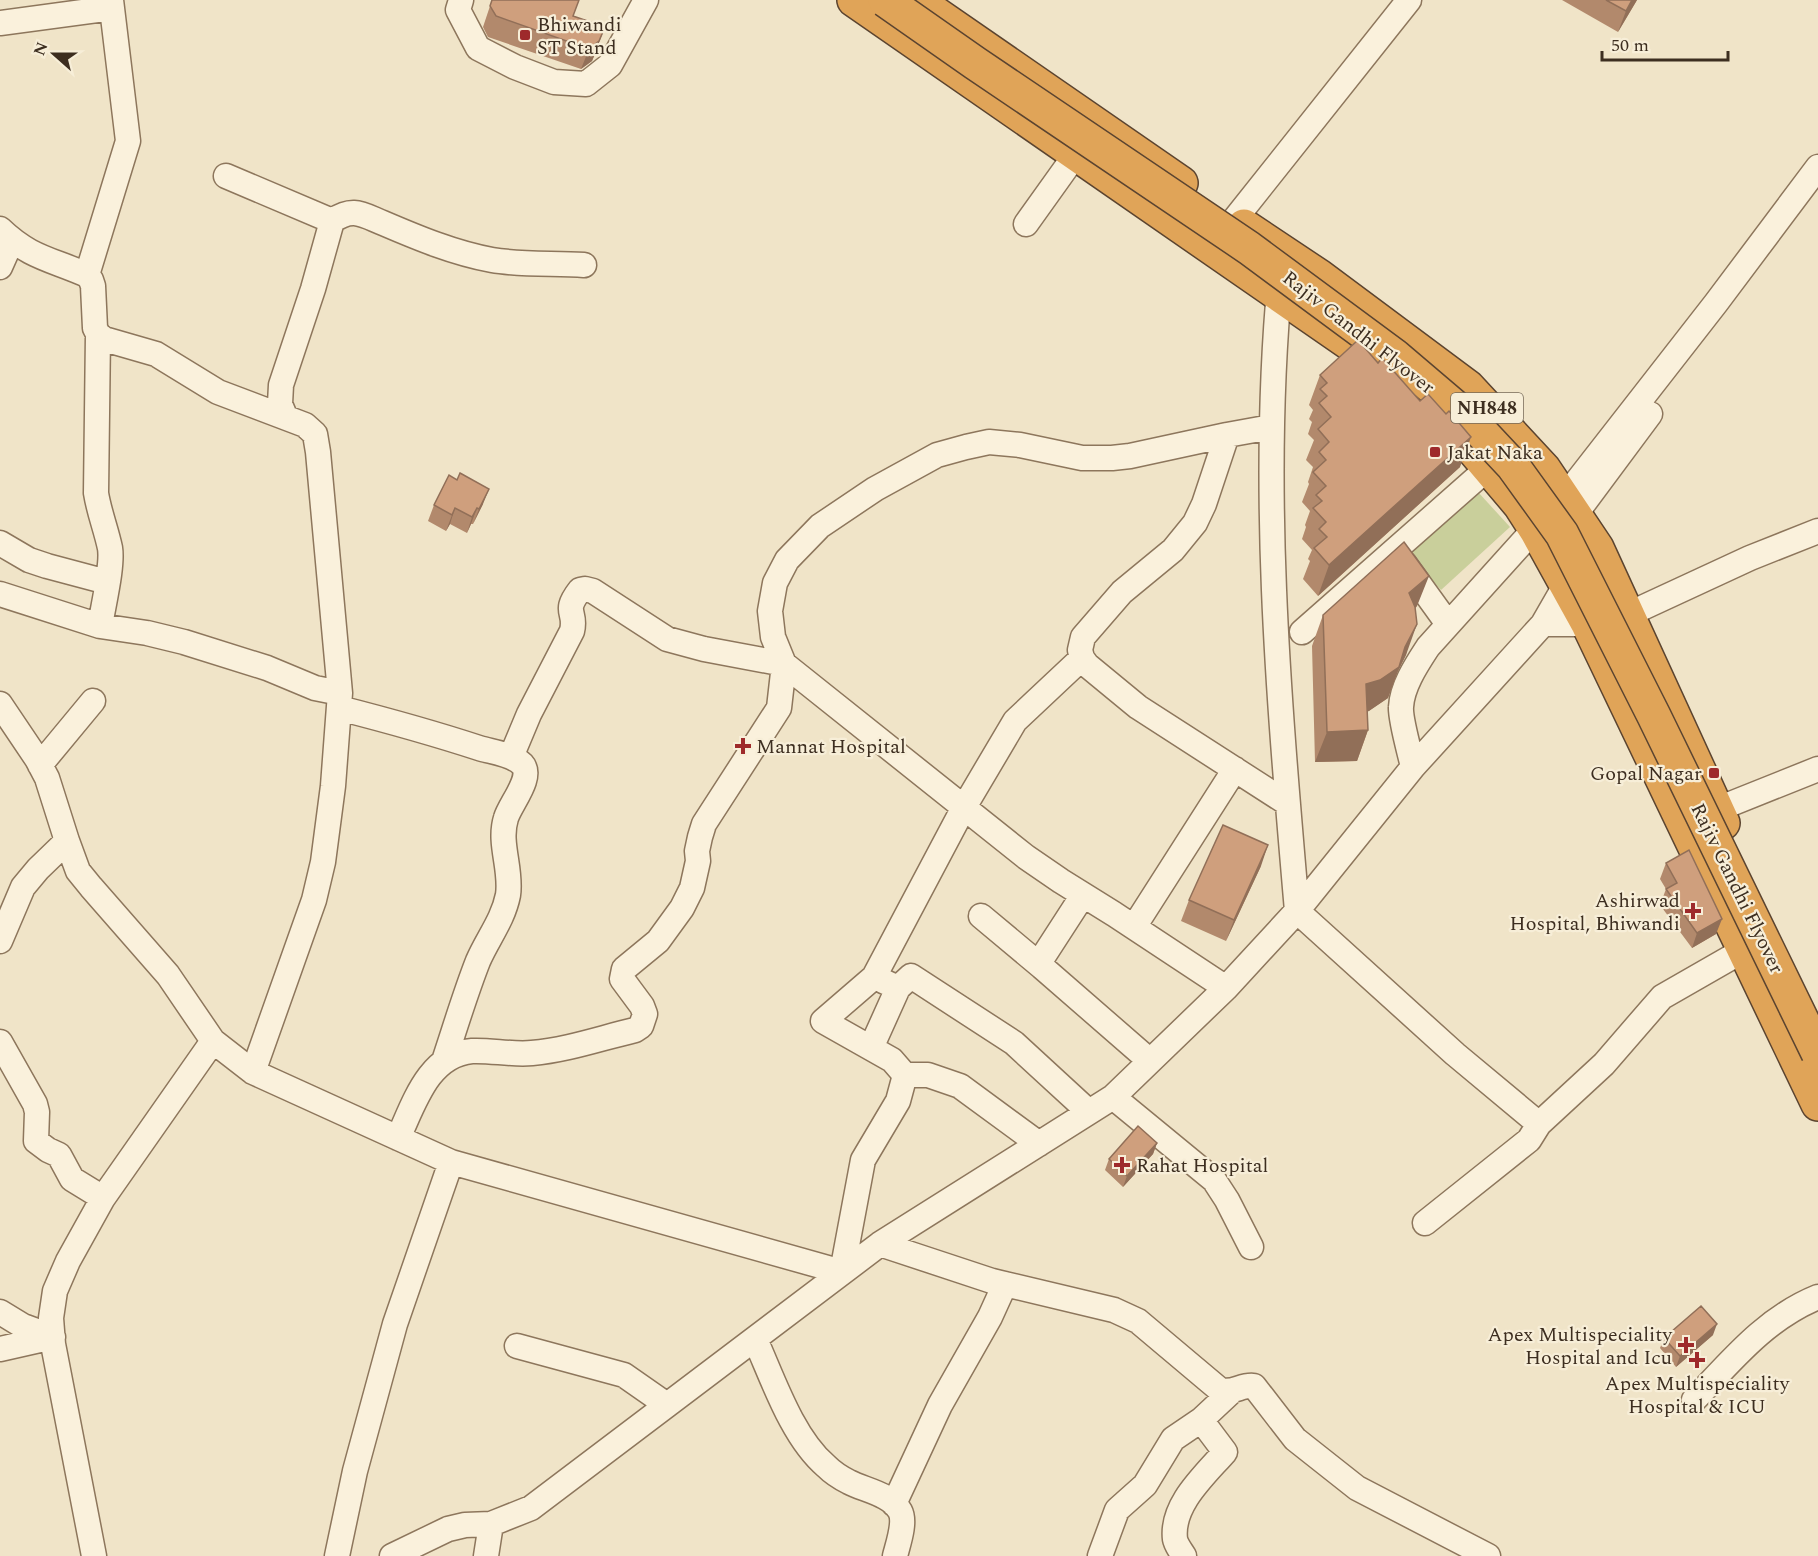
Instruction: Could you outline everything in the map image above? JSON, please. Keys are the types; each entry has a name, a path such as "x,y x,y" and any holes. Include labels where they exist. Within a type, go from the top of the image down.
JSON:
{"highway":[{"name":"NH848","path":"854,0 1366,354 1454,427 1520,506 1588,624 1818,1104"},
{"name":"Rajiv Gandhi Flyover","path":"885,0 1249,248 1340,315 1395,356 1469,419 1513,466 1562,534 1654,716 1818,1053"},
{"name":"NH848","path":"916,0 1234,220 1319,276 1468,387 1544,469 1598,548 1717,809 1818,1022"}],"street":[{"path":"461,0 458,10 478,48 514,67 554,82 586,84 610,65 646,0"},
{"path":"1212,248 1409,0"},
{"path":"0,23 112,4 128,141 87,275"},
{"path":"1026,224 1076,154"},
{"path":"1413,767 1401,707 1416,666 1428,647 1534,533 1570,506 1772,239 1818,167"},
{"path":"226,176 332,221"},
{"path":"1772,239 1818,188"},
{"path":"285,416 280,404 281,384 313,289 332,221 344,213 353,213 431,243 484,258 584,265"},
{"path":"0,267 6,234 32,254 87,275 93,286 95,328 104,339 156,354 218,392 285,416 305,425 315,434 320,464 339,700 333,786 323,862 314,900 253,1072"},
{"path":"1282,252 1271,427 1274,586 1287,803 1297,911 1455,1054 1539,1124"},
{"path":"98,334 96,493 99,512 110,547 111,562 100,626"},
{"path":"398,1138 425,1081 444,1061 456,1054 472,1051 529,1053 549,1051 635,1030 641,1026 645,1014 642,1006 622,979 622,974 628,965 658,941 682,908 692,888 698,861 699,837 704,824 779,708 784,664 773,637 770,611 775,583 788,560 820,526 875,489 937,455 988,442 1020,445 1082,458 1112,458 1271,427"},
{"path":"1227,435 1195,524 1173,550 1122,592 1099,617 1083,637 1080,650 1082,658 1101,678 1138,706 1287,803"},
{"path":"1302,632 1488,468"},
{"path":"1543,624 1588,624 1629,614 1750,558 1818,531"},
{"path":"0,543 29,560 107,582"},
{"path":"1394,550 1448,624"},
{"path":"392,1556 448,1529 465,1525 491,1524 531,1508 880,1244 1113,1096 1226,988 1297,911 1413,767 1543,624 1566,584 1607,568"},
{"path":"511,758 529,714 572,632 571,605 580,590 585,589 604,597 667,639 784,664 1026,857 1226,988"},
{"path":"0,594 100,626 147,633 184,642 267,668 339,700 511,758 522,764 525,779 512,803 504,828 509,874 508,895 503,914 476,966 444,1061"},
{"path":"1039,1144 960,1086 928,1075 905,1075 892,1060 824,1021 874,977 963,809 1015,721 1082,658"},
{"path":"40,765 93,701"},
{"path":"0,704 47,778 78,871 168,975 213,1041 253,1072 451,1162 842,1272"},
{"path":"1134,927 1234,769"},
{"path":"1684,823 1818,769"},
{"path":"0,941 23,887 67,841"},
{"path":"1041,967 1039,963 1041,957 1083,895"},
{"path":"981,916 1150,1061"},
{"path":"1425,1222 1529,1140 1539,1124 1604,1064 1662,997 1744,950 1778,937"},
{"path":"871,1048 898,988 911,976 1014,1043 1089,1112"},
{"path":"874,977 898,988"},
{"path":"94,1556 53,1337 51,1318 55,1291 68,1261 103,1198 213,1041"},
{"path":"0,1042 35,1104 36,1141 59,1155 72,1179 103,1198"},
{"path":"842,1272 863,1160 898,1101 905,1075"},
{"path":"1113,1096 1214,1180 1251,1247"},
{"path":"337,1556 355,1472 395,1324 451,1162"},
{"path":"880,1244 1005,1284 1114,1310 1138,1321 1220,1390 1232,1391"},
{"path":"894,1504 940,1405 990,1317 1005,1284"},
{"path":"1694,1400 1755,1335 1818,1297"},
{"path":"0,1312 23,1326 53,1337"},
{"path":"0,1349 53,1337"},
{"path":"755,1339 788,1412 810,1450 827,1467 849,1482 894,1504 901,1512 902,1522 895,1556"},
{"path":"517,1346 624,1375 667,1405"},
{"path":"1100,1556 1117,1510 1144,1485 1173,1439 1201,1420 1232,1391 1248,1385 1254,1386 1294,1439 1357,1488 1488,1556"},
{"path":"1184,1556 1175,1542 1176,1517 1190,1493 1225,1452 1201,1420"},
{"path":"486,1556 491,1524"}],"green space":[{"path":"1478,492 1510,527 1441,590 1409,555"}],"building":[{"path":"492,0 579,0 573,16 605,27 599,41 589,49 496,16 490,6"},
{"path":"1606,0 1632,0 1626,11"},
{"path":"1358,340 1378,363 1382,358 1420,401 1428,394 1446,414 1449,411 1471,437 1329,565 1314,548 1327,537 1319,529 1326,522 1313,508 1322,501 1316,495 1326,486 1313,472 1326,460 1319,452 1329,442 1318,429 1331,417 1319,403 1327,396 1320,389 1327,383 1320,375"},
{"path":"460,473 489,489 479,509 477,508 472,517 455,508 452,515 434,505 449,475 457,480"},
{"path":"1404,542 1429,576 1409,593 1415,607 1417,624 1405,647 1399,667 1380,680 1366,684 1368,730 1327,732 1323,615"},
{"path":"1223,825 1268,845 1234,920 1189,900"},
{"path":"1689,850 1722,919 1697,933 1666,889 1677,883 1666,863"},
{"path":"1138,1126 1157,1143 1127,1176 1109,1159"},
{"path":"1701,1306 1717,1324 1680,1356 1664,1338"}],"place":[{"name":"Bhiwandi ST Stand","path":"525,35"},
{"name":"Jakat Naka","path":"1435,452"},
{"name":"Mannat Hospital","path":"743,746"},
{"name":"Gopal Nagar","path":"1714,773"},
{"name":"Ashirwad Hospital, Bhiwandi","path":"1693,911"},
{"name":"Rahat Hospital","path":"1122,1165"},
{"name":"Apex Multispeciality Hospital and Icu","path":"1686,1345"},
{"name":"Apex Multispeciality Hospital & ICU","path":"1697,1360"}]}
